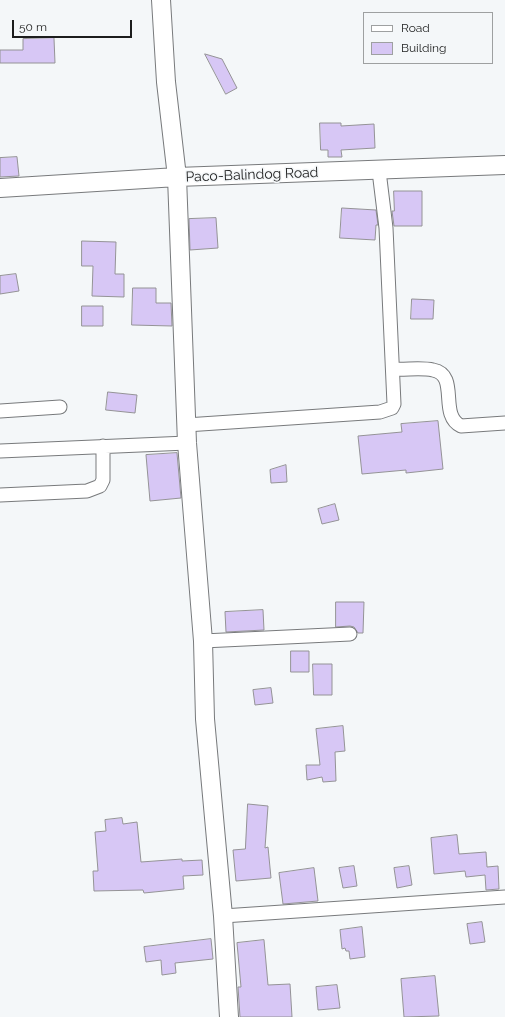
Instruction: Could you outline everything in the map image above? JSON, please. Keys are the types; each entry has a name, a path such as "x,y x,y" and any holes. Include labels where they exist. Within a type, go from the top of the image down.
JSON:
{"street":[{"path":"161,0 166,82 177,177 187,434 203,641 205,719 223,916 229,1017"},
{"name":"Paco-Balindog Road","path":"0,188 177,177 379,171 505,165"},
{"path":"0,451 103,446 187,434 388,410 392,408 394,404 393,369 386,228 379,171"},
{"path":"393,369 433,370 440,373 445,378 447,384 450,414 455,423 461,426 505,423"},
{"path":"0,411 60,407"},
{"path":"0,495 87,491 95,489 100,486 103,480 103,446"},
{"path":"203,641 350,634"},
{"path":"223,916 505,897"}],"building":[{"path":"54,38 55,63 0,63 0,50 23,50 23,39"},
{"path":"205,54 222,59 237,88 226,94"},
{"path":"320,123 341,123 341,126 374,124 375,148 341,150 342,157 328,157 328,150 321,150"},
{"path":"17,157 19,176 0,177 0,158"},
{"path":"394,191 422,191 422,226 394,226 392,211 394,211"},
{"path":"342,208 376,210 378,225 376,225 375,240 340,238"},
{"path":"216,218 218,248 190,250 189,219"},
{"path":"82,241 116,242 115,274 124,274 124,297 92,296 93,266 82,266"},
{"path":"16,274 19,291 0,294 0,276"},
{"path":"133,288 156,288 156,303 171,303 172,326 132,325"},
{"path":"412,299 434,300 433,319 411,319"},
{"path":"82,306 103,306 103,326 82,326"},
{"path":"108,392 137,395 135,413 106,410"},
{"path":"438,421 443,469 406,473 406,470 362,474 358,436 402,432 401,424"},
{"path":"177,453 181,498 150,501 146,455"},
{"path":"286,465 287,482 271,483 270,470"},
{"path":"335,504 339,520 322,524 318,509"},
{"path":"336,602 364,602 363,633 358,633 354,627 350,626 336,627"},
{"path":"263,610 264,630 226,632 225,612"},
{"path":"291,651 309,651 309,672 291,672"},
{"path":"313,664 332,664 332,695 314,695"},
{"path":"271,688 273,703 255,705 253,690"},
{"path":"343,726 345,751 335,752 336,781 323,782 322,777 307,780 306,765 320,765 316,729"},
{"path":"248,804 268,806 265,848 268,847 271,878 236,881 233,850 245,849"},
{"path":"122,818 123,824 137,822 141,862 182,859 182,861 202,860 203,875 183,876 184,889 144,893 143,890 94,891 93,871 98,871 95,832 106,831 105,820"},
{"path":"457,835 459,854 486,852 487,867 498,866 499,889 486,890 485,875 466,877 465,871 434,874 431,838"},
{"path":"354,866 357,886 343,888 339,868"},
{"path":"409,866 412,885 397,888 394,868"},
{"path":"314,868 318,901 283,904 279,873"},
{"path":"482,922 485,942 470,944 467,924"},
{"path":"362,927 365,957 350,959 349,951 346,951 345,948 342,949 340,930"},
{"path":"211,939 213,959 175,963 176,973 162,975 161,960 146,962 144,947"},
{"path":"264,940 268,985 290,984 292,1017 240,1017 238,987 241,987 237,943"},
{"path":"435,976 439,1016 404,1017 401,979"},
{"path":"337,985 340,1008 318,1010 316,987"}]}
